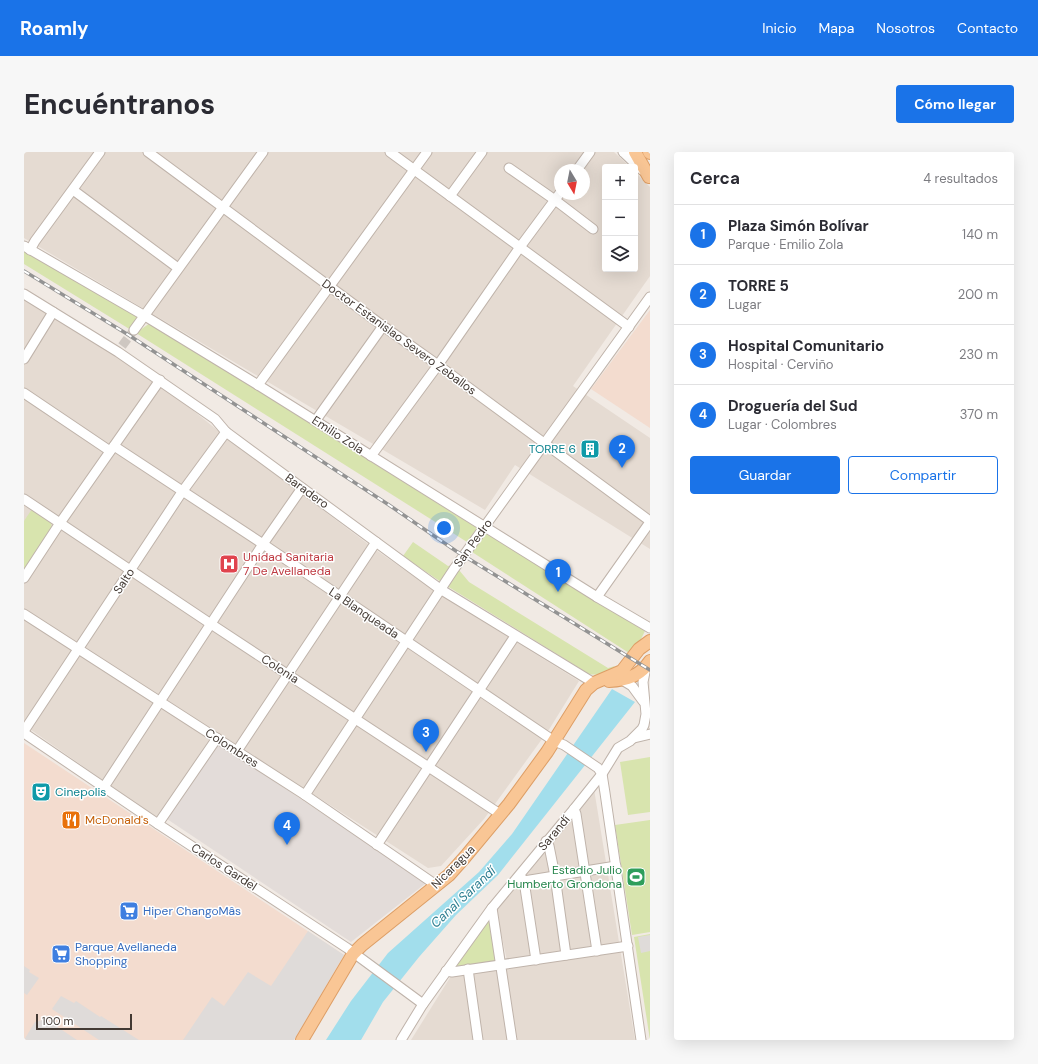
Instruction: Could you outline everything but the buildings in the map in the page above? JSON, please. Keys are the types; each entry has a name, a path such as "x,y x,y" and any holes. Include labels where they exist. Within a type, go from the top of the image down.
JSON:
{"main road":[{"path":"635,152 649,177"},
{"path":"595,683 622,671 639,649 650,641"},
{"path":"595,683 622,680 633,677 648,664"},
{"name":"Nicaragua","path":"302,1040 353,954 455,869 543,758 559,743 581,697 589,687 595,683"}],"street":[{"path":"27,248 35,241 100,152"},
{"name":"Doctor Estanislao Severo Zeballos","path":"148,152 383,326 545,443 650,522"},
{"path":"134,330 263,152"},
{"path":"390,152 628,327"},
{"path":"258,385 427,152"},
{"path":"450,196 482,152"},
{"path":"581,164 590,152"},
{"path":"623,152 649,177"},
{"path":"508,168 554,195"},
{"path":"73,190 178,268"},
{"path":"371,456 438,365 520,247 555,200"},
{"path":"560,200 593,230"},
{"name":"Emilio Zola","path":"27,248 145,316 316,420 597,597 650,628"},
{"name":"Baradero","path":"24,294 53,312 120,349 160,380 215,419 226,432 440,589 515,636 595,683"},
{"name":"San Pedro","path":"305,795 440,589 650,297"},
{"path":"24,359 53,312"},
{"path":"316,420 383,326"},
{"path":"24,578 60,523 160,380"},
{"name":"La Blanqueada","path":"24,393 263,544 479,691 595,765 602,774"},
{"name":"Salto","path":"24,732 182,492 226,432"},
{"path":"104,787 263,544 302,488"},
{"name":"Colonia","path":"24,499 500,814"},
{"path":"597,597 650,522"},
{"path":"237,751 376,542"},
{"name":"Colombres","path":"24,614 305,795 436,885"},
{"path":"377,845 515,636"},
{"name":"Sarandí","path":"401,1040 423,1004 492,908 522,878 546,841 602,774 618,748 630,741 644,725 646,714 649,709 644,697 643,682 648,664"},
{"path":"622,680 636,690 649,709"},
{"name":"Carlos Gardel","path":"24,732 158,824 347,948 353,954 423,1004"},
{"path":"630,741 650,734"},
{"path":"158,824 217,738"},
{"path":"602,774 642,1040"},
{"path":"574,809 597,951"},
{"path":"546,841 549,846 555,876 566,955"},
{"path":"536,960 522,878 555,876 616,866"},
{"path":"492,908 512,1040"},
{"path":"446,971 452,972 628,946"},
{"path":"468,969 478,1040"}],"shaded area":[{"path":"24,152 614,152 627,164 602,164 602,272 638,272 638,175 650,187 650,276 573,386 650,438 650,549 515,465 485,510 24,238"},
{"path":"24,297 163,386 227,438 376,550 445,598 579,681 550,728 484,819 441,866 428,868 215,731 157,818 24,725"},
{"path":"650,310 650,428 591,389"},
{"path":"24,743 344,955 294,1040 24,1040"},
{"path":"219,744 426,883 351,942 167,819"},
{"path":"594,789 635,1040 411,1040 451,976 508,965 495,906"},
{"path":"308,931 344,955 294,1040 183,1040 212,997 224,1006 248,972 271,986"},
{"path":"650,935 650,951 641,953 638,937"},
{"path":"24,966 30,970 29,972 39,978 27,995 24,993"},
{"path":"61,996 74,1003 76,1001 139,1040 99,1040 52,1009"},
{"path":"47,1020 77,1040 24,1040 35,1022"}],"green space":[{"path":"24,251 139,317 131,330 24,264"},
{"path":"150,323 477,528 467,542 136,333"},
{"path":"32,509 51,522 52,529 24,571 24,521"},
{"path":"486,533 645,631 638,645 629,653 472,552"},
{"path":"413,542 448,566 453,565 441,582 403,556"},
{"path":"459,570 469,582 608,668 615,666 603,673 596,675 589,674 447,586"},
{"path":"650,757 650,812 628,815 620,762"},
{"name":"Estadio Julio Humberto Grondona","path":"650,820 650,932 632,935 615,825"},
{"path":"489,919 497,961 494,963 454,968"},
{"path":"650,934 650,1040 634,937"}],"water":[{"name":"Canal Sarandí","path":"612,689 635,702 498,875 456,915 419,957 383,1002 361,1040 326,1040 351,1001 388,953 479,872 512,834"}],"tunnel":[{"path":"122,346 134,330"}],"railway":[{"path":"24,271 127,334 389,505 456,551 650,670"}],"place":[{"name":"TORRE 6","path":"590,449"},
{"name":"TORRE 5","path":"622,468"},
{"name":"Unidad Sanitaria 7 De Avellaneda","path":"229,564"},
{"name":"Plaza Simón Bolívar","path":"558,592"},
{"name":"Hospital Comunitario","path":"426,752"},
{"name":"Cinepolis","path":"41,792"},
{"name":"McDonald's","path":"71,820"},
{"name":"Droguería del Sud","path":"287,845"},
{"name":"Estadio Julio Humberto Grondona","path":"636,877"},
{"name":"Hiper ChangoMâs","path":"129,911"},
{"name":"Parque Avellaneda Shopping","path":"61,954"}]}
